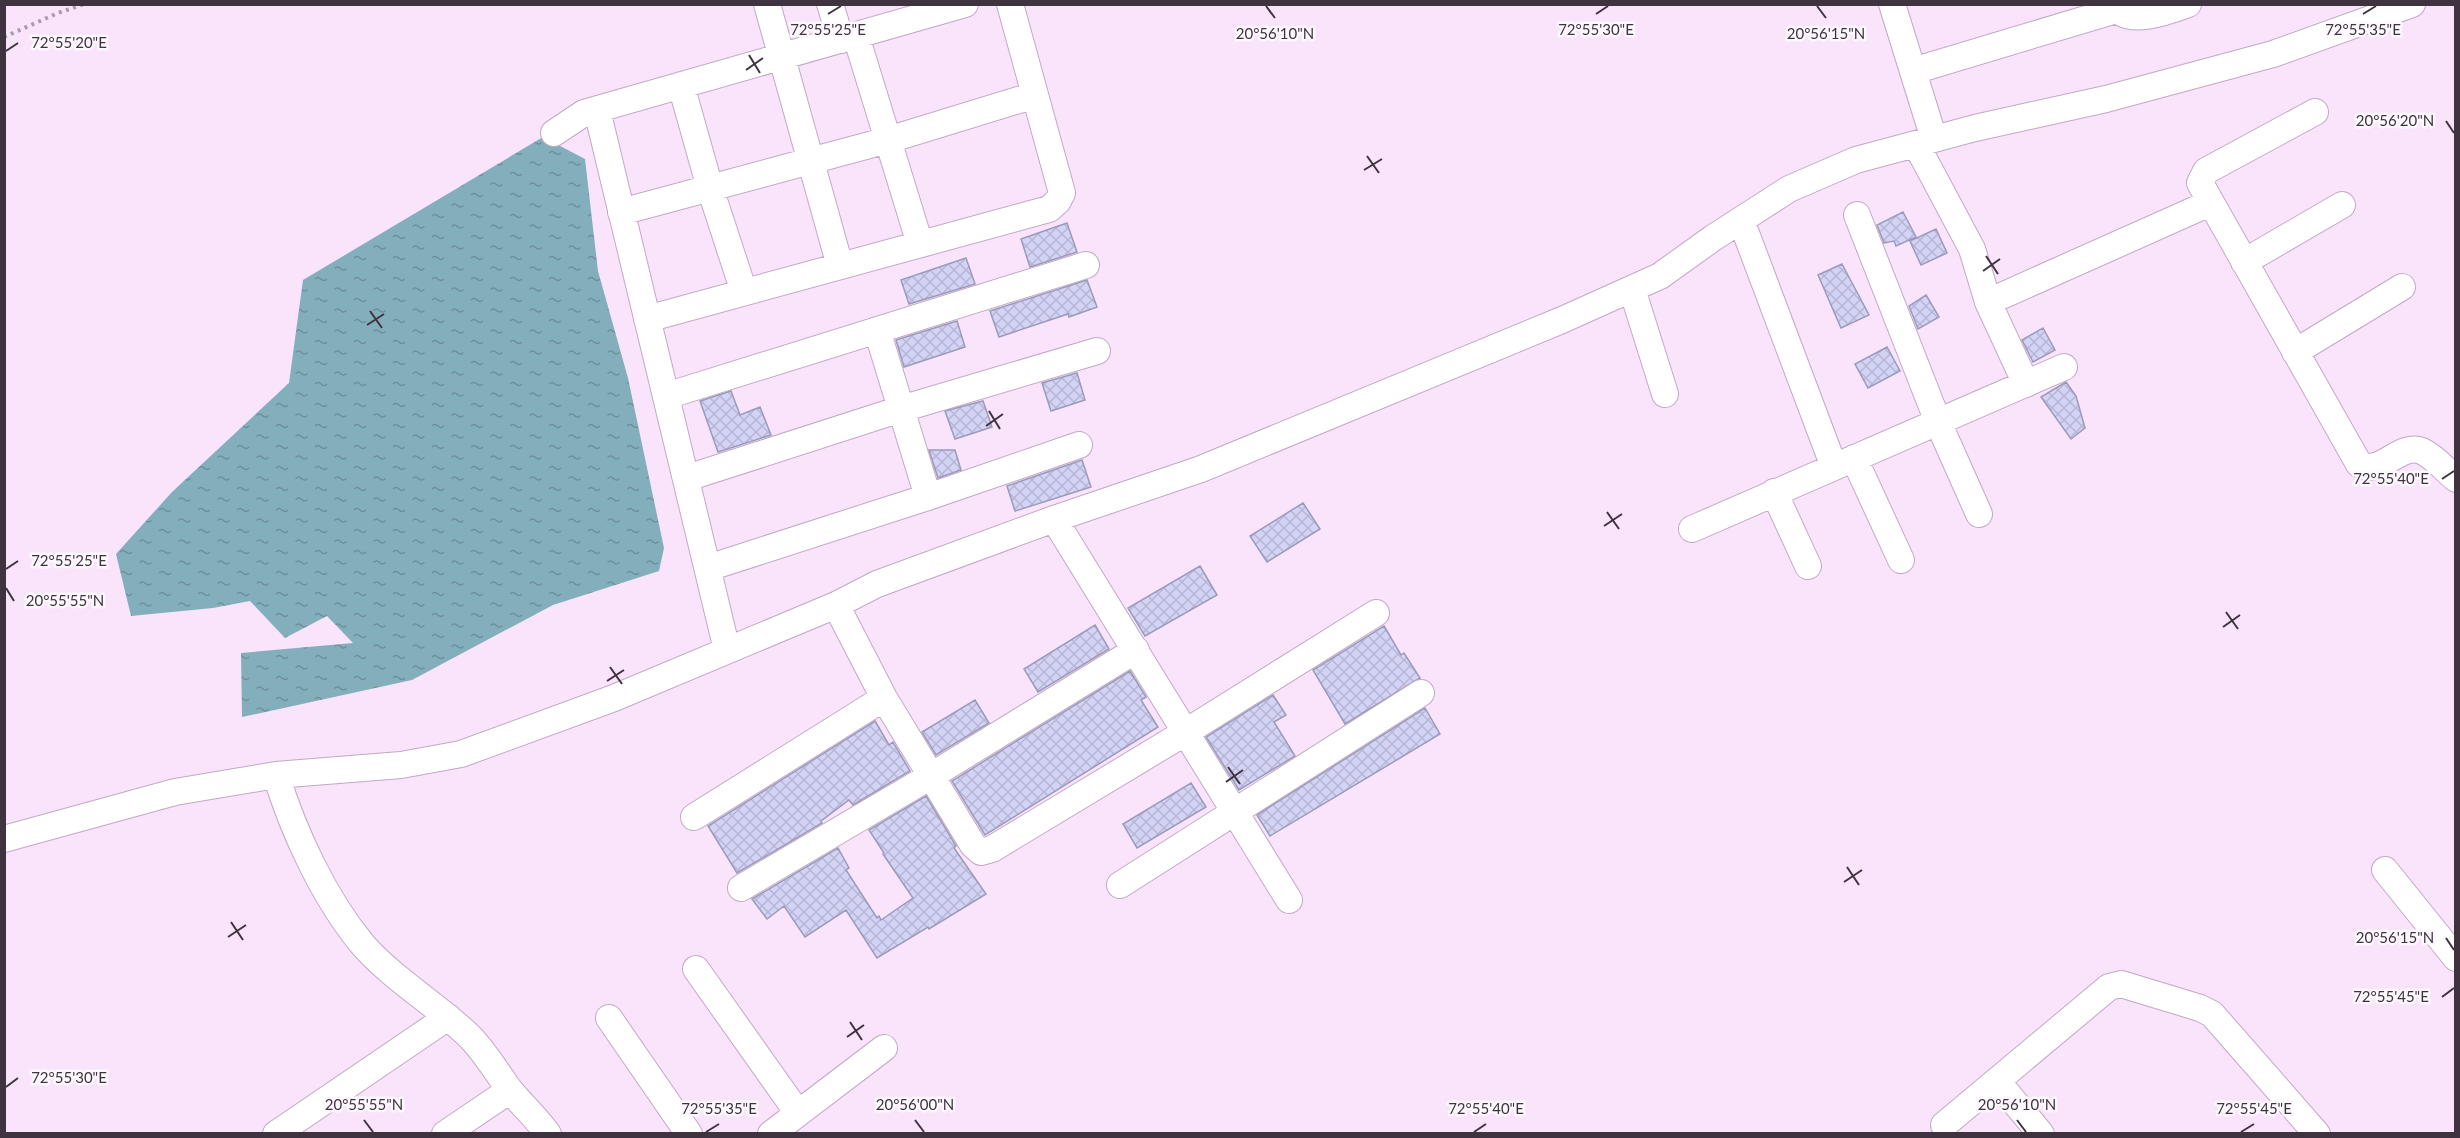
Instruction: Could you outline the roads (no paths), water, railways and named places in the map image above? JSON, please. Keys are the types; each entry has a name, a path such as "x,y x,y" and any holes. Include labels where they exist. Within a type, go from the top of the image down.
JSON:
{"street":[{"path":"767,4 840,266"},
{"path":"830,4 849,38 888,140 920,244"},
{"path":"554,133 584,113 965,4"},
{"path":"647,319 1049,209 1058,201 1062,193 1010,4"},
{"path":"1892,4 1913,71 1925,141 1972,249 1988,302 2026,384"},
{"path":"1913,71 2114,7 2126,15 2152,16 2188,4"},
{"path":"4,839 144,799 276,775 401,765 461,754 614,698 836,605 877,584 1054,519 1201,469 1632,289 1660,276 1789,189 1856,160 1925,141 2106,99 2262,57 2412,4"},
{"path":"681,86 710,188 744,292"},
{"path":"621,212 888,140 1035,95"},
{"path":"597,110 727,650"},
{"path":"2315,112 2206,171 2200,183 2359,464 2365,468 2374,468 2408,451 2420,450 2456,479"},
{"path":"1988,302 2210,203"},
{"path":"2244,262 2342,205"},
{"path":"1857,215 1938,422 1979,514"},
{"path":"1741,220 1844,462 1901,560"},
{"path":"666,396 1086,265"},
{"path":"2295,352 2402,286"},
{"path":"1632,289 1665,393"},
{"path":"877,330 928,497"},
{"path":"687,478 902,409 1097,351"},
{"path":"1692,528 2064,367"},
{"path":"708,568 928,497 1079,445"},
{"path":"1774,492 1808,566"},
{"path":"1054,519 1289,900"},
{"path":"836,605 884,698 973,845 981,852 992,849 1186,732 1376,613"},
{"path":"741,888 932,776 1136,650"},
{"path":"1120,885 1421,693"},
{"path":"694,817 884,698"},
{"path":"276,775 295,829 335,905 362,944 378,961 470,1036 510,1090 548,1134"},
{"path":"2385,870 2456,958"},
{"path":"696,969 798,1113"},
{"path":"1944,1125 2109,987 2121,984 2200,1008 2212,1014 2317,1134"},
{"path":"276,1134 448,1017"},
{"path":"609,1018 689,1134"},
{"path":"771,1134 884,1048"},
{"path":"1997,1081 2041,1134"},
{"path":"445,1134 510,1090"}],"water":[{"path":"543,137 585,159 598,271 628,378 664,548 659,571 553,605 412,680 242,717 241,653 353,643 327,616 285,638 250,601 213,608 131,616 116,554 172,492 289,383 303,280"}]}
